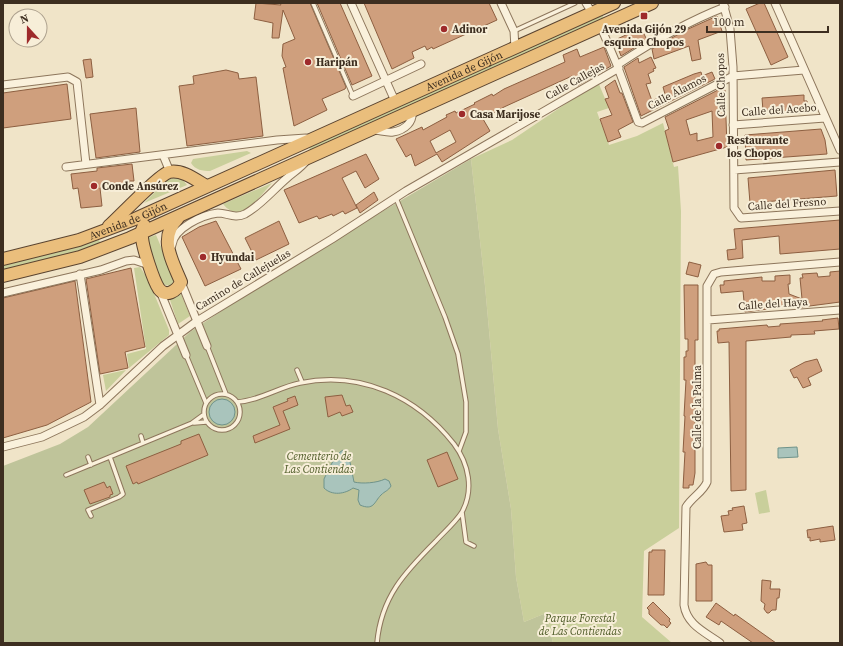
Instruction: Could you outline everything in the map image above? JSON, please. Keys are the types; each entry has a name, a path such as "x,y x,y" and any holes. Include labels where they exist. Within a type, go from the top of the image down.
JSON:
{"highway":[{"name":"Avenida de Gijón","path":"3,259 79,240 135,219 515,48 589,8 614,3"},
{"name":"Avenida de Gijón","path":"3,276 80,257 117,243 147,227 182,215 600,25 652,3"},
{"path":"79,240 106,236 140,222 147,227 160,234 171,257 181,282 179,288 170,293 164,293 159,289 149,263 147,227 156,214 249,173 261,162"},
{"path":"105,230 158,179 170,172 187,174 206,186"},
{"path":"171,257 167,237 172,224 182,215"},
{"path":"117,243 136,247 149,263"}],"street":[{"path":"352,3 395,101"},
{"path":"501,3 514,30 515,48"},
{"path":"775,3 840,150"},
{"name":"Calle Callejas","path":"521,123 618,67 656,40 724,5"},
{"name":"Calle Chopos","path":"724,5 730,29 733,76 734,208 737,214"},
{"name":"Calle Álamos","path":"600,25 618,67 638,122 642,123 733,76"},
{"path":"353,96 422,64"},
{"path":"733,76 804,70"},
{"path":"3,85 68,77 77,82 86,164"},
{"name":"Calle del Acebo","path":"733,125 825,118"},
{"name":"Camino de Callejuelas","path":"3,447 42,437 84,417 100,405 163,346 197,321 325,243 396,197 521,123"},
{"name":"Avenida de Gijón","path":"66,167 277,140 313,138"},
{"path":"163,155 170,172"},
{"name":"Avenida de Gijón","path":"171,257 172,241 183,227 213,214 218,213 236,216 245,214 288,176 300,169 309,157"},
{"path":"734,170 840,162"},
{"name":"Calle del Fresno","path":"737,214 742,218 840,210"},
{"path":"3,293 134,260 149,263"},
{"name":"Calle de la Palma","path":"720,643 690,622 685,613 684,605 686,506 708,482 707,286 714,274 840,262"},
{"path":"80,274 100,405"},
{"path":"181,282 207,346"},
{"path":"159,289 186,355"},
{"name":"Calle del Haya","path":"708,320 840,310"}],"lane":[{"path":"313,3 353,96"},
{"path":"514,30 575,3"},
{"path":"396,197 445,317 458,354 466,402 466,432 459,451"},
{"path":"203,414 206,422 214,429 228,430 233,428 239,420 240,408 237,402 226,394 207,346"},
{"path":"186,355 206,403"},
{"path":"297,370 302,382"},
{"path":"237,402 246,401 285,386 302,382 329,380 356,382 384,390 409,401 426,414 447,435 465,462 469,479 468,492 462,512 466,542 474,546"},
{"path":"66,475 192,423 203,414 206,403 215,395 226,394"},
{"path":"240,408 246,401"},
{"path":"192,423 206,422"},
{"path":"140,436 144,443"},
{"path":"88,457 91,465"},
{"path":"91,516 88,510 123,494 110,457"},
{"path":"376,643 382,614 394,588 410,568 462,512"}],"green space":[{"path":"601,14 605,19 309,152 310,147"},
{"name":"Parque Forestal de Las Contiendas","path":"598,82 609,108 597,112 609,145 637,136 663,123 674,167 678,166 681,211 679,528 644,551 642,617 672,643 553,643 546,613 524,622 516,577 511,509 498,429 485,286 471,159 512,140"},
{"path":"247,151 251,153 210,171 197,169 191,163 193,159"},
{"name":"Cementerio de Las Contiendas","path":"471,159 485,286 498,429 511,509 516,577 524,622 546,613 553,643 3,643 3,466 60,444 88,427 190,332 278,273"},
{"path":"168,179 182,179 187,185 144,203"},
{"path":"272,183 256,202 243,211 236,212 230,210 223,204"},
{"path":"156,235 175,280 170,286 162,284 144,239"},
{"path":"99,240 101,244 61,257 3,272 3,264"},
{"path":"140,267 148,279 169,330 169,335 129,368 127,354 146,349 134,268"},
{"path":"181,294 190,316 178,324 170,300"},
{"path":"126,370 106,391 103,375"},
{"path":"766,490 770,512 759,514 755,493"}],"water":[{"path":"222,399 231,403 235,412 231,421 222,425 213,421 209,412 213,403"},
{"path":"797,447 798,457 778,458 778,448"},
{"path":"343,450 350,462 354,482 370,483 385,479 389,481 391,486 390,488 381,495 373,505 365,507 360,505 358,500 359,490 353,488 346,492 335,493 327,491 324,488 324,479 330,467 337,455"}],"building":[{"name":"Haripán","path":"256,3 281,5 280,3 310,3 346,87 345,89 322,99 327,110 294,126 283,68 286,67 282,56 283,44 295,39 283,10 279,38 272,38 273,23 254,19"},
{"path":"317,3 340,3 372,76 352,85"},
{"path":"364,3 489,3 497,20 433,49 432,47 427,50 425,46 412,52 414,58 392,69"},
{"path":"760,3 764,3 788,57 771,65 746,9"},
{"path":"717,16 722,31 698,40 701,59 692,61 689,46 654,59 652,49 686,30"},
{"path":"641,28 647,40 621,56 615,40"},
{"path":"604,47 611,66 577,86 572,76 504,107 483,119 490,131 442,162 437,154 415,166 411,154 406,157 396,139 422,127 423,130 447,117 446,115 455,111 456,113 492,94 493,96 504,89 565,62 563,55 577,49 580,57","holes":["450,130 456,142 436,153 430,141"]},
{"path":"651,57 656,68 648,74 651,83 646,84 652,101 665,94 663,87 694,74 701,72 702,76 712,72 715,79 641,116 624,67 638,58 639,63"},
{"path":"91,59 93,77 86,78 83,60"},
{"path":"226,70 238,73 239,79 256,77 263,136 187,146 179,86 194,84 193,76"},
{"path":"615,80 620,93 622,93 633,122 618,130 621,137 608,142 600,119 612,115 605,99 609,98 605,87"},
{"path":"67,84 71,119 3,128 3,93"},
{"path":"722,88 725,90 727,147 673,162 665,131 669,129 665,117","holes":["712,111 713,137 697,141 697,133 690,135 686,120"]},
{"path":"804,95 804,101 807,101 808,112 770,115 769,110 763,111 762,98"},
{"path":"136,108 140,152 96,158 90,114"},
{"path":"821,129 825,140 827,154 746,160 745,135"},
{"path":"366,154 379,179 365,188 356,171 342,178 357,208 345,214 343,211 333,216 332,214 319,219 317,216 299,223 284,190"},
{"name":"Conde Ansúrez","path":"132,164 134,181 129,181 130,184 100,188 102,206 81,208 78,188 73,189 71,174 97,171 97,168"},
{"path":"835,170 837,196 750,203 748,178"},
{"path":"374,192 378,200 360,213 356,205"},
{"path":"840,220 840,249 780,254 779,236 742,240 743,258 728,260 727,250 736,249 734,229"},
{"path":"216,221 241,269 205,286 182,237 199,227"},
{"path":"279,221 289,244 256,260 245,238"},
{"path":"689,262 701,265 698,277 686,274"},
{"path":"131,268 145,347 125,352 128,368 100,374 86,279"},
{"path":"840,271 840,302 802,307 802,303 783,304 783,307 745,312 743,291 721,293 720,285 724,285 724,281 762,277 762,281 775,281 775,276 790,275 790,284 788,284 789,294 802,299 800,278 803,278 802,274 817,273 818,277 830,276 830,272"},
{"path":"75,281 91,402 47,425 3,438 3,298"},
{"path":"684,285 698,285 698,340 695,340 695,473 693,485 689,485 689,488 683,488 686,380 684,380 684,357 686,357 686,351 688,351 688,339 685,339"},
{"path":"838,318 839,329 814,331 815,334 791,335 791,337 746,341 746,490 731,491 729,342 718,343 717,331 719,331 719,329 767,325 768,327 780,326 780,324 823,321 822,320"},
{"path":"817,359 822,371 808,378 811,385 803,388 797,377 794,378 790,370 805,362"},
{"path":"342,395 346,406 350,405 353,412 342,416 340,412 328,417 325,397"},
{"path":"295,396 298,405 283,411 290,429 255,443 253,436 280,425 273,407 288,401 287,399"},
{"path":"199,434 208,455 138,484 137,482 133,484 126,466 181,444 181,441"},
{"path":"447,452 458,479 438,487 427,460"},
{"path":"104,482 107,488 110,486 113,494 110,495 110,497 90,504 84,490"},
{"path":"744,506 747,523 742,524 743,530 724,532 721,516 729,515 728,511 733,510 732,508"},
{"path":"833,526 835,540 820,542 820,539 810,541 810,537 808,538 807,530"},
{"path":"652,550 665,550 664,595 648,595 649,552 652,552"},
{"path":"706,562 708,565 712,565 712,601 696,601 696,564"},
{"path":"762,580 771,581 770,589 780,589 779,598 777,598 776,610 772,610 769,613 767,613 764,609 765,604 761,601"},
{"path":"653,602 670,619 669,621 671,623 667,628 664,625 661,625 649,614 649,610 647,608"},
{"path":"716,603 734,616 735,614 776,643 753,643 721,621 719,625 706,617"}],"place":[{"name":"Avenida Gijón 29 esquina Chopos","path":"644,16"},
{"name":"Adinor","path":"444,29"},
{"name":"Haripán","path":"308,62"},
{"name":"Casa Marijose","path":"462,114"},
{"name":"Restaurante los Chopos","path":"719,146"},
{"name":"Conde Ansúrez","path":"94,186"},
{"name":"Hyundai","path":"203,257"}]}
